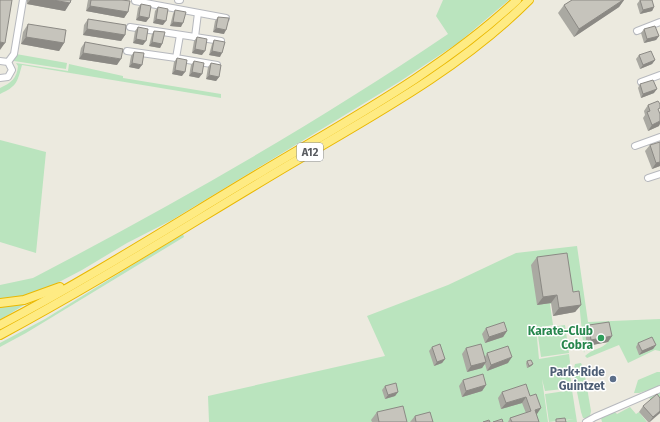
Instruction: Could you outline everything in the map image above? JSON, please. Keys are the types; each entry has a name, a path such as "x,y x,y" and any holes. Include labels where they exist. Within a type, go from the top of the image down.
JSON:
{"highway":[{"name":"A12","path":"0,325 87,276 412,81 472,39 517,0"},
{"name":"A12","path":"0,334 92,283 416,88 477,45 501,26 529,0"},
{"path":"0,303 17,302 36,297 87,276"}],"street":[{"path":"8,62 14,54 23,0"},
{"path":"135,0 134,2 227,18"},
{"path":"195,37 198,13"},
{"path":"637,31 660,22"},
{"path":"130,27 223,42"},
{"path":"176,58 180,35"},
{"path":"127,51 220,66"},
{"path":"0,61 8,62"},
{"path":"0,78 8,77 11,72 11,67 8,62"},
{"path":"641,82 660,75"},
{"path":"635,146 660,137"},
{"path":"648,178 660,174"},
{"path":"586,422 594,417 660,389"}],"green space":[{"path":"443,0 509,0 458,43 399,82 172,220 127,243 82,270 42,291 20,298 0,300 0,285 33,278 192,192 347,100 448,34 436,16"},
{"path":"16,54 67,63 66,69 14,61 13,59"},
{"path":"16,63 68,71 69,64 123,76 123,78 221,94 221,98 22,65 16,83 10,89 0,94 0,88 15,77 18,66"},
{"path":"0,140 46,152 36,253 0,242"},
{"path":"183,234 184,237 26,333 0,347 0,343 45,319"},
{"path":"577,246 588,322 660,319 660,351 655,350 628,363 619,345 587,358 585,356 608,342 586,345 584,353 578,291 573,292 574,300 550,304 553,325 536,328 539,359 569,354 572,388 545,391 542,379 548,422 209,422 208,396 385,356 367,316 448,285 516,253"},
{"path":"24,303 24,305 0,320 0,306"},
{"path":"565,325 569,353 541,357 537,329"},
{"path":"581,363 584,370 591,411 590,416 586,418 583,418 581,412 573,372 575,364"},
{"path":"660,372 660,408 648,397 652,389 634,393 638,380"},
{"path":"572,390 577,422 559,422 574,419 549,422 545,394"},
{"path":"630,407 636,414 639,412 647,422 602,422 600,414 613,410 617,414"}],"building":[{"path":"0,0 12,0 5,43 0,42"},
{"path":"53,0 71,0 70,3"},
{"path":"91,0 130,1 128,12 90,6"},
{"path":"572,0 623,0 579,29 564,5"},
{"path":"640,0 652,0 654,7 643,10"},
{"path":"141,4 151,6 149,18 139,16"},
{"path":"158,7 168,9 166,21 156,19"},
{"path":"175,10 186,12 183,23 173,22"},
{"path":"218,17 229,18 226,30 216,28"},
{"path":"88,19 126,25 125,35 87,29"},
{"path":"28,24 66,30 64,43 26,37"},
{"path":"655,26 659,36 647,39 644,29"},
{"path":"138,27 148,29 146,41 136,39"},
{"path":"154,31 165,32 162,44 152,42"},
{"path":"197,37 207,39 205,51 195,49"},
{"path":"214,40 225,42 222,53 212,51"},
{"path":"85,42 123,49 121,59 83,53"},
{"path":"651,51 655,60 643,65 639,55"},
{"path":"134,52 144,53 142,65 132,63"},
{"path":"177,58 187,60 185,72 175,70"},
{"path":"194,61 204,63 202,74 192,72"},
{"path":"211,63 221,65 219,77 209,75"},
{"path":"653,80 657,89 643,94 640,84"},
{"path":"658,101 660,104 660,108 658,109 660,121 652,125 647,112 650,111 648,105"},
{"path":"660,142 660,162 656,163 650,145"},
{"path":"567,253 573,292 579,291 581,305 559,308 557,295 543,297 537,257"},
{"path":"504,322 507,331 489,337 486,328"},
{"path":"609,322 612,336 591,340 589,325"},
{"path":"652,337 656,345 642,351 638,343"},
{"path":"440,344 445,359 437,362 432,347"},
{"path":"481,344 486,362 471,366 466,348"},
{"path":"508,346 512,357 491,365 487,353"},
{"path":"531,360 533,364 529,366 527,361"},
{"path":"483,374 486,385 466,391 463,380"},
{"path":"396,383 398,392 388,395 385,386"},
{"path":"526,384 530,396 536,394 541,408 535,410 539,422 512,422 510,418 531,411 526,397 506,403 502,392"},
{"path":"657,394 660,398 660,411 653,417 643,406"},
{"path":"403,406 407,422 379,422 377,412"},
{"path":"430,412 433,422 416,422 415,416"},
{"path":"565,418 566,422 556,422 556,419"},
{"path":"502,419 503,422 493,422"}],"place":[{"name":"Karate-Club Cobra","path":"601,338"},
{"name":"Park+Ride Guintzet","path":"613,379"}]}
